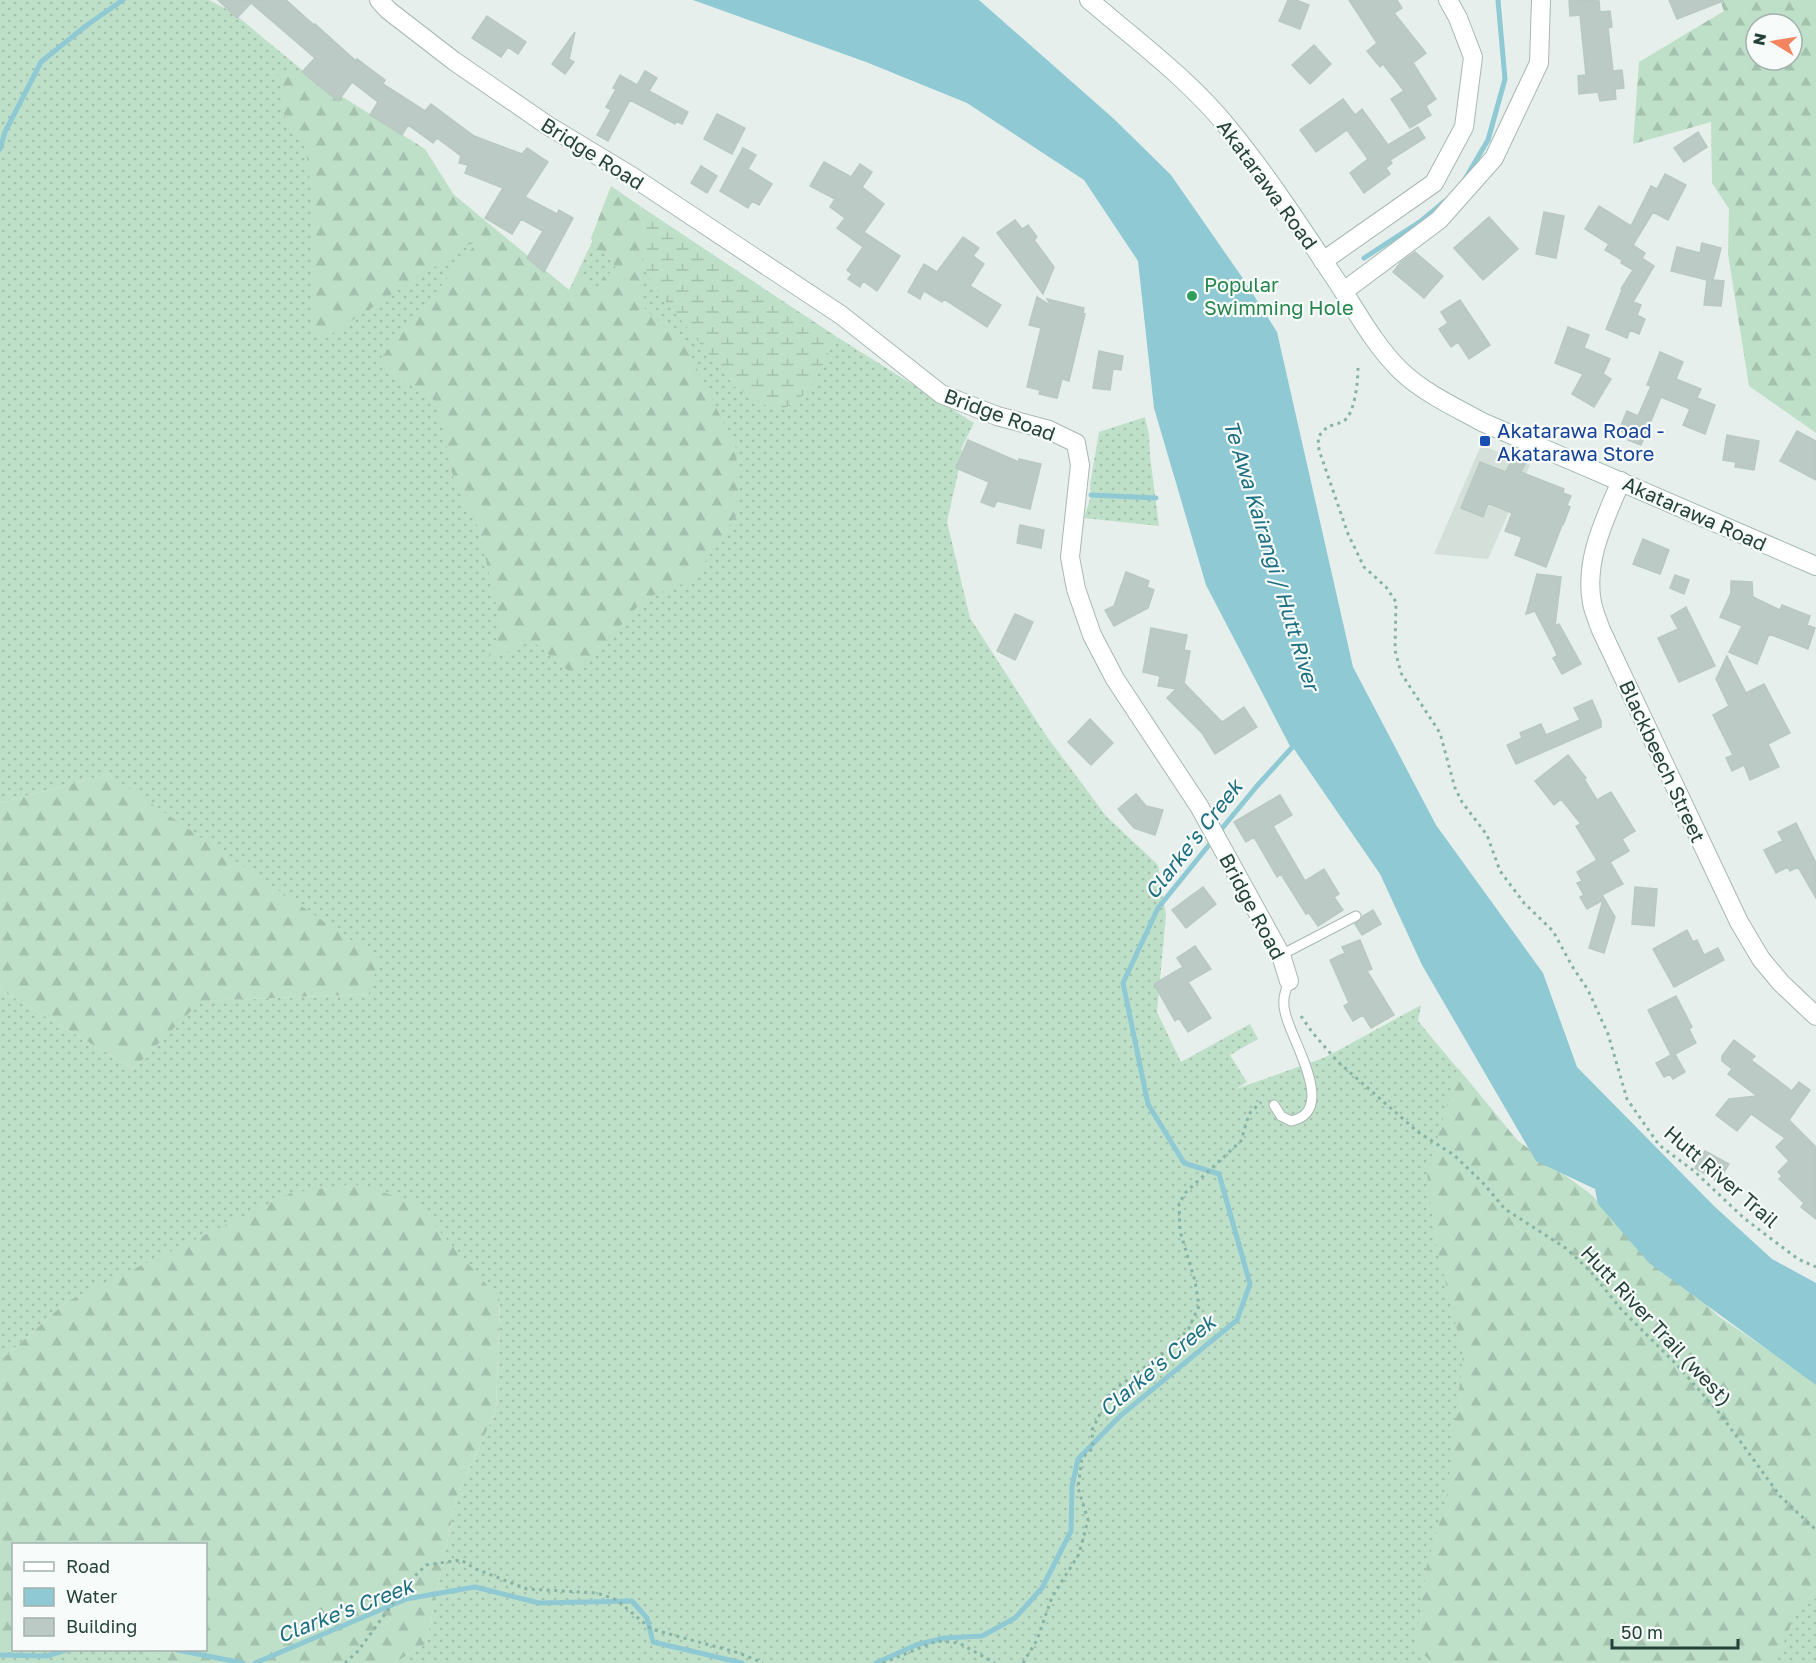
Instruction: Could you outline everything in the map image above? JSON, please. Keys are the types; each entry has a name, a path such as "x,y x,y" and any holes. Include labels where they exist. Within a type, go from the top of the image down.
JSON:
{"street":[{"name":"Bridge Road","path":"379,0 388,10 454,61 547,125 633,177 841,315 941,394 997,416 1049,430 1076,443 1080,465 1070,557 1079,598 1092,635 1115,679 1199,806 1281,955 1289,981"},
{"name":"Akatarawa Road","path":"1089,0 1168,67 1211,108 1246,150 1380,345 1402,372 1423,388 1482,422 1816,566"},
{"path":"1323,261 1434,183 1464,126 1473,57 1458,18 1448,0"},
{"path":"1344,291 1439,220 1494,158 1539,63 1541,0"},
{"name":"Blackbeech Street","path":"1620,481 1599,535 1592,565 1592,605 1601,630 1739,922 1761,959 1774,975 1816,1016"}],"lane":[{"path":"1281,955 1356,916"},
{"path":"1274,1105 1281,1116 1291,1121 1305,1115 1312,1102 1312,1087 1284,1012 1283,998 1289,981"}],"path":[{"name":"Hutt River Trail","path":"1358,368 1357,389 1349,417 1343,422 1329,424 1318,437 1319,450 1348,534 1364,567 1386,587 1396,602 1395,650 1401,673 1440,733 1455,788 1462,802 1487,835 1500,871 1524,903 1553,931 1588,990 1608,1034 1628,1099 1659,1145 1694,1171 1745,1219 1798,1259 1816,1268"},
{"name":"Hutt River Trail (west)","path":"1298,1011 1312,1032 1337,1061 1418,1132 1454,1155 1484,1183 1505,1209 1567,1249 1591,1272 1621,1309 1677,1365 1721,1415 1780,1496 1816,1530"},
{"path":"1023,1663 1036,1640 1052,1597 1079,1554 1088,1520 1078,1488 1082,1458 1092,1444 1092,1430 1111,1392 1173,1346 1189,1329 1199,1306 1195,1281 1179,1224 1179,1204 1185,1193 1241,1141 1249,1114 1260,1102"},
{"path":"345,1663 358,1651 407,1584 426,1566 461,1560 476,1569 527,1589 597,1593 618,1601 649,1627 739,1653 764,1663"},
{"path":"883,1663 937,1641 959,1643 995,1663"}],"shaded area":[{"path":"1481,445 1530,465 1488,559 1434,554"}],"green space":[{"path":"0,0 209,0 232,12 569,290 608,209 718,274 832,346 837,337 974,423 961,449 963,451 947,522 970,618 1045,734 1106,816 1158,865 1166,915 1157,1012 1181,1062 1250,1024 1258,1039 1230,1055 1247,1082 1236,1089 1326,1057 1421,1005 1418,1021 1517,1140 1589,1193 1718,1316 1816,1383 1816,1663 394,1663 426,1644 456,1499 496,1410 500,1300 66,1302 0,1361 0,989 133,1069 200,1001 369,994 108,774 0,803"},
{"path":"1720,0 1816,0 1816,433 1749,386 1728,254 1729,209 1712,183 1711,122 1633,144 1639,62 1724,11"},
{"path":"278,72 305,73 425,149 454,195 569,290 582,273 597,295 603,277 616,269 609,253 595,249 591,238 611,186 640,206 645,230 641,305 687,348 736,448 739,511 693,580 644,599 576,677 532,641 487,660 501,627 479,529 454,482 437,402 376,364 482,236 325,338 313,328 313,204 306,149 285,120"},
{"path":"640,206 837,337 809,391 778,413 735,387 659,293 642,266 645,230"},
{"path":"1145,417 1159,526 1084,518 1091,496 1090,485 1099,432"},
{"path":"108,774 379,959 369,994 201,1001 133,1069 0,989 0,803"},
{"path":"1458,1068 1517,1140 1589,1193 1718,1316 1816,1383 1816,1598 1795,1614 1776,1663 1433,1663 1415,1647 1427,1564 1446,1502 1463,1355 1435,1239 1427,1173"},
{"path":"354,1184 413,1201 500,1300 496,1410 456,1499 426,1644 394,1663 175,1663 143,1651 207,1651 207,1543 12,1543 12,1651 0,1654 0,1361 66,1302 291,1193"},
{"path":"12,1651 143,1651 175,1663 0,1663 0,1654"}],"water":[{"name":"Te Awa Kairangi / Hutt River","path":"693,0 979,0 1114,119 1171,175 1277,332 1353,667 1436,825 1543,973 1577,1067 1714,1206 1772,1259 1816,1283 1816,1385 1649,1263 1598,1204 1595,1189 1536,1161 1422,965 1380,874 1294,749 1306,731 1291,748 1206,585 1154,408 1138,261 1084,180 967,103 866,62"}],"building":[{"path":"218,0 286,0 356,61 357,59 385,80 383,84 425,111 431,104 474,136 522,154 527,148 548,162 525,197 557,214 559,210 573,218 544,272 527,258 543,231 521,219 512,234 485,218 503,188 465,173 468,165 459,163 461,156 437,138 433,143 408,125 402,135 370,115 378,102 352,82 338,101 302,72 315,58 251,3 237,18"},
{"path":"1288,0 1296,0 1309,5 1300,29 1279,21"},
{"path":"1349,0 1397,0 1402,8 1394,13 1426,53 1413,63 1436,99 1426,106 1431,115 1410,128 1391,99 1404,91 1383,64 1380,67 1367,51 1377,43"},
{"path":"1569,0 1599,1 1600,12 1610,11 1612,27 1608,28 1613,71 1622,70 1624,88 1615,89 1616,99 1600,101 1598,92 1579,94 1578,76 1586,75 1580,15 1570,16"},
{"path":"1669,0 1723,0 1723,1 1677,19"},
{"path":"487,16 526,42 518,54 508,47 501,57 472,38"},
{"path":"575,32 569,59 574,62 565,74 552,64"},
{"path":"1314,45 1331,64 1310,84 1292,65"},
{"path":"645,71 657,78 649,91 688,112 682,124 676,121 675,124 630,100 608,141 597,135 611,110 606,107 616,89 613,88 620,75 637,85"},
{"path":"1343,99 1355,115 1362,109 1388,145 1418,127 1425,138 1390,160 1392,163 1386,168 1390,174 1364,193 1350,173 1368,159 1347,130 1316,152 1300,130"},
{"path":"717,114 745,128 732,154 704,139"},
{"path":"1698,132 1707,147 1684,162 1674,148"},
{"path":"743,148 756,155 748,169 772,184 759,205 752,201 748,208 720,191"},
{"path":"824,162 851,177 860,164 872,172 862,187 884,204 864,232 900,256 877,291 863,281 860,287 848,279 852,274 847,270 863,247 837,228 845,218 830,207 835,199 810,186"},
{"path":"701,166 717,176 707,193 691,183"},
{"path":"1665,174 1686,185 1668,220 1653,212 1633,245 1645,253 1642,258 1654,266 1633,302 1641,305 1637,315 1645,319 1639,334 1630,330 1627,338 1606,329 1621,289 1633,270 1605,250 1609,244 1585,229 1599,206 1631,226 1651,186 1657,189"},
{"path":"1544,212 1564,216 1556,258 1536,254"},
{"path":"1489,217 1518,249 1483,280 1454,248"},
{"path":"1015,220 1022,229 1028,225 1037,237 1034,240 1054,267 1043,294 997,233"},
{"path":"963,237 979,248 973,256 984,264 970,286 1001,305 987,327 944,299 942,302 924,291 920,299 908,292 924,264 937,272"},
{"path":"1702,243 1721,248 1713,280 1724,281 1721,306 1704,305 1707,280 1671,271 1677,247 1700,253"},
{"path":"1415,252 1443,276 1424,298 1393,272 1401,262"},
{"path":"1037,297 1051,306 1047,299 1084,308 1083,313 1085,314 1069,381 1062,379 1057,398 1039,394 1040,390 1027,387 1041,328 1029,325"},
{"path":"1460,300 1490,345 1469,359 1458,342 1451,347 1439,329 1448,323 1441,312"},
{"path":"1568,327 1589,335 1584,348 1610,359 1603,374 1611,379 1594,407 1572,394 1583,374 1555,363"},
{"path":"1099,351 1123,356 1121,370 1113,369 1110,390 1093,388"},
{"path":"1660,352 1683,362 1676,379 1701,389 1697,398 1715,405 1705,434 1683,425 1690,409 1661,397 1641,445 1628,440 1630,435 1619,430 1627,411 1638,416 1651,386 1647,385"},
{"path":"1797,431 1816,441 1816,480 1780,461"},
{"path":"1727,435 1759,441 1754,470 1735,467 1736,462 1723,460"},
{"path":"968,440 1019,462 1019,459 1041,464 1030,509 997,501 994,507 981,502 989,482 956,468"},
{"path":"1513,457 1526,462 1521,472 1564,489 1563,493 1571,496 1567,505 1570,507 1546,567 1515,555 1522,537 1505,531 1512,513 1488,503 1483,517 1461,508 1480,462 1506,472"},
{"path":"1020,525 1044,530 1041,548 1017,543"},
{"path":"1643,539 1669,550 1660,574 1633,564"},
{"path":"1126,572 1149,581 1147,587 1154,590 1148,608 1114,626 1105,610 1114,606"},
{"path":"1537,574 1561,577 1555,626 1559,624 1581,664 1562,674 1553,658 1557,656 1556,652 1535,611 1526,614"},
{"path":"1675,575 1689,580 1684,594 1670,588"},
{"path":"1731,581 1752,582 1753,597 1780,610 1782,605 1810,616 1807,625 1815,628 1808,649 1769,634 1757,664 1729,652 1742,626 1720,617 1731,593"},
{"path":"1686,607 1715,666 1679,682 1658,638 1678,629 1671,616"},
{"path":"1015,614 1033,622 1015,660 997,651"},
{"path":"1151,628 1187,635 1184,650 1190,651 1184,683 1222,722 1244,707 1257,727 1215,754 1202,733 1167,698 1176,689 1158,686 1160,676 1143,672"},
{"path":"1727,656 1746,693 1764,684 1790,733 1768,744 1779,767 1750,780 1744,765 1732,771 1726,758 1733,755 1713,715 1729,706 1716,679"},
{"path":"1592,700 1601,721 1601,727 1516,764 1507,745 1522,738 1520,733 1541,724 1546,735 1580,720 1574,708"},
{"path":"1090,719 1113,743 1091,765 1068,742"},
{"path":"1568,755 1586,778 1584,779 1597,800 1611,792 1635,831 1622,839 1629,851 1610,862 1623,884 1602,895 1615,917 1604,953 1589,948 1603,900 1587,909 1580,897 1584,895 1577,883 1582,881 1577,872 1597,860 1576,826 1581,824 1561,799 1554,805 1535,781"},
{"path":"1136,794 1146,806 1163,810 1155,835 1134,828 1118,809"},
{"path":"1280,795 1292,815 1273,826 1305,881 1324,869 1339,894 1334,897 1343,910 1318,926 1309,913 1306,914 1281,874 1277,877 1254,837 1246,842 1234,822"},
{"path":"1796,823 1816,863 1816,898 1798,867 1790,871 1788,867 1776,873 1764,850 1783,841 1778,832"},
{"path":"1203,887 1216,904 1186,928 1172,910"},
{"path":"1635,887 1657,889 1654,926 1632,924"},
{"path":"1373,910 1381,924 1362,935 1355,924"},
{"path":"1687,930 1693,942 1697,940 1704,955 1718,948 1724,960 1674,987 1653,949"},
{"path":"1360,940 1372,969 1367,971 1394,1015 1371,1028 1363,1015 1353,1021 1344,1006 1349,1003 1330,960 1345,953 1342,947"},
{"path":"1195,946 1211,969 1188,982 1211,1018 1188,1032 1179,1018 1175,1021 1154,984 1183,967 1177,958"},
{"path":"1676,996 1692,1027 1689,1029 1696,1043 1675,1054 1685,1072 1673,1079 1670,1074 1664,1077 1656,1063 1671,1055 1648,1010"},
{"path":"1734,1040 1755,1056 1751,1060 1792,1091 1799,1082 1810,1090 1789,1120 1816,1147 1816,1219 1801,1207 1804,1203 1779,1179 1782,1176 1778,1172 1789,1161 1776,1147 1785,1138 1751,1114 1737,1131 1716,1115 1729,1099 1757,1096 1728,1074 1732,1069 1722,1061 1722,1056"},
{"path":"1705,1151 1729,1164 1718,1182 1695,1168"}],"waterway":[{"path":"0,149 5,132 41,62 123,0"},
{"path":"1465,179 1488,140 1505,79 1498,0"},
{"path":"1364,258 1421,221 1445,201"},
{"path":"1091,495 1156,498"},
{"name":"Clarke's Creek","path":"1219,832 1307,731"},
{"name":"Clarke's Creek","path":"876,1663 916,1645 944,1638 982,1636 1015,1618 1042,1588 1071,1531 1072,1486 1078,1459 1120,1416 1237,1320 1250,1284 1219,1174 1184,1163 1148,1104 1123,983 1158,908 1213,840"},
{"name":"Clarke's Creek","path":"255,1663 406,1599 475,1587 539,1603 632,1601 647,1618 653,1642 742,1663"},
{"name":"Clarke's Creek","path":"0,1655 47,1656 63,1651"},
{"name":"Clarke's Creek","path":"182,1651 243,1663"}],"place":[{"name":"Popular Swimming Hole","path":"1192,296"},
{"name":"Akatarawa Road - Akatarawa Store","path":"1485,441"}]}
